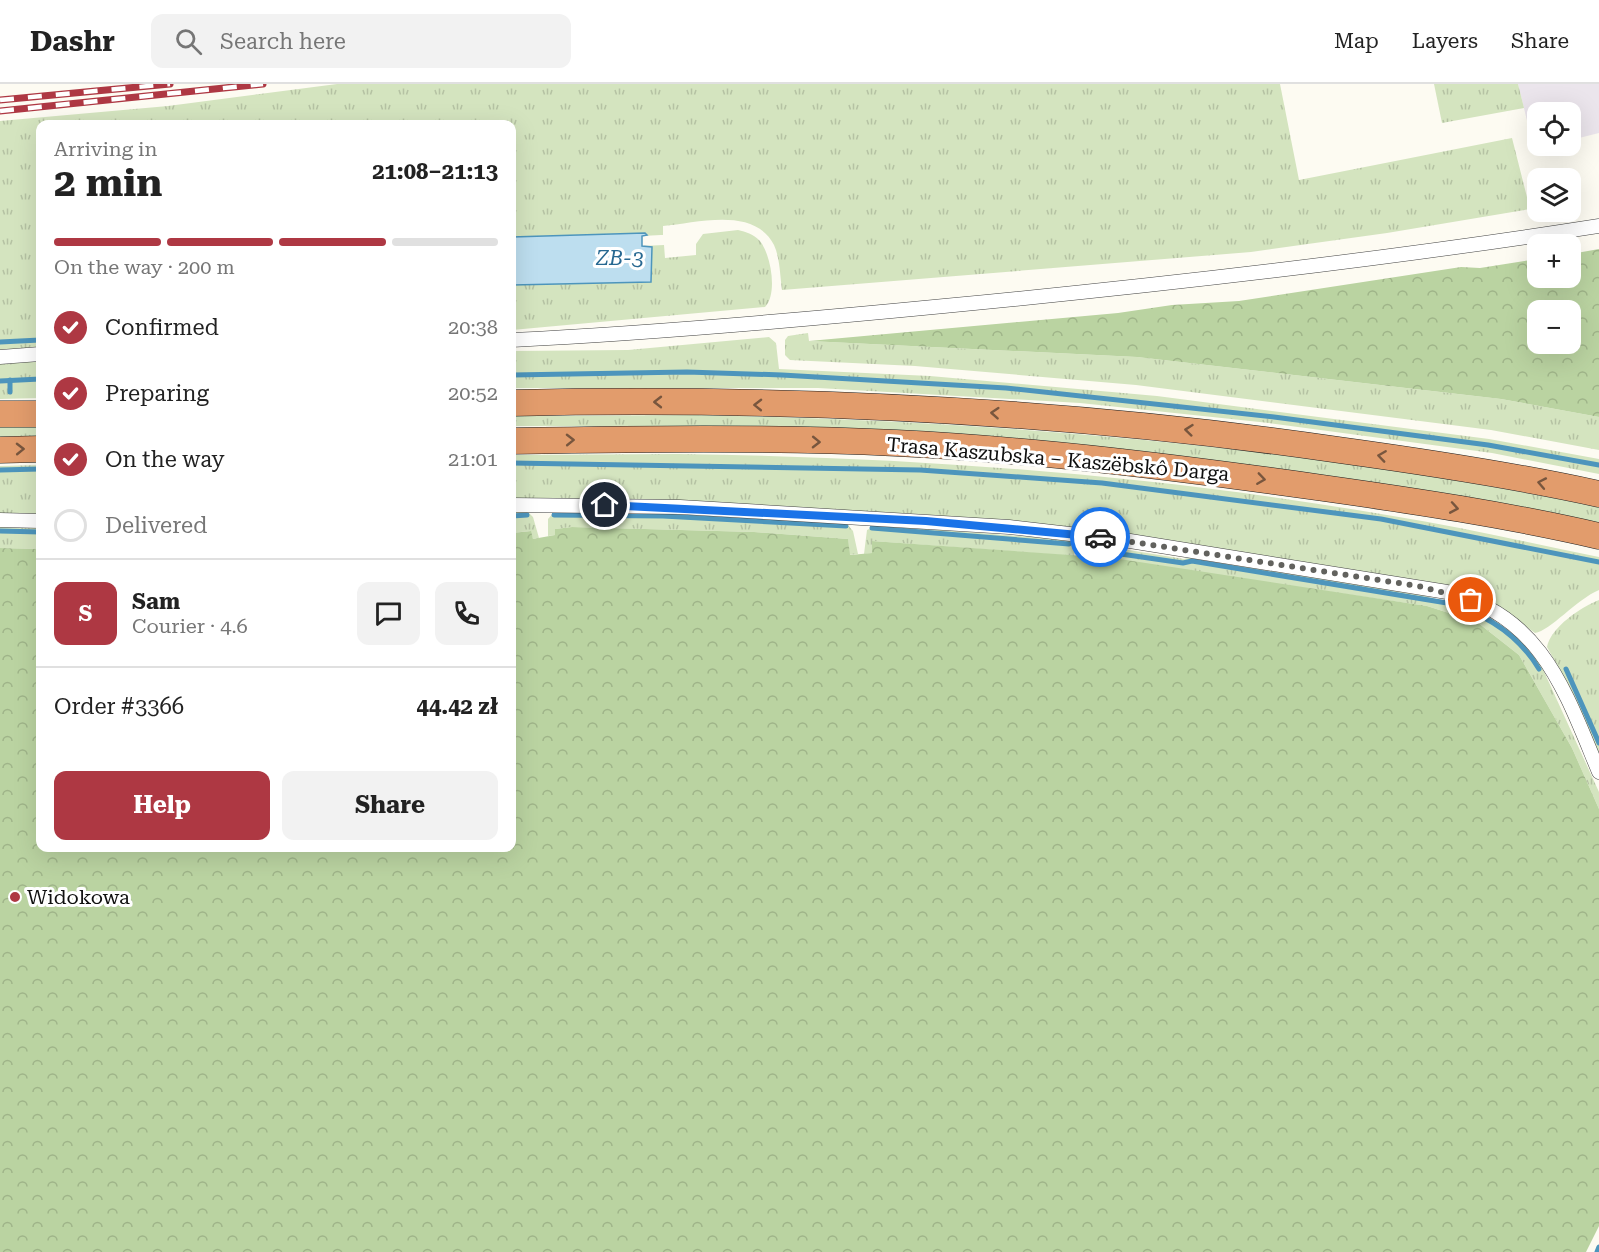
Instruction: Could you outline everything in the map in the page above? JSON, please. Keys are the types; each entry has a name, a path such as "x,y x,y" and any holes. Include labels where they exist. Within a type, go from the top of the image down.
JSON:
{"highway":[{"name":"Trasa Kaszubska – Kaszëbskô Darga","path":"516,403 675,402 897,408 1093,421 1271,440 1599,494"},
{"path":"0,414 36,414"},
{"name":"Trasa Kaszubska – Kaszëbskô Darga","path":"516,441 822,442 982,449 1160,466 1288,483 1447,507 1599,536"},
{"path":"0,450 36,449"}],"street":[{"path":"516,340 650,333 1006,300 1304,268 1599,226"},
{"path":"0,357 36,354"},
{"path":"516,505 671,507 1009,527 1146,543 1447,592 1495,611 1522,630 1538,647 1560,682 1599,772"},
{"path":"0,520 36,521"}],"shaded area":[{"path":"1518,84 1599,84 1599,133 1581,138 1581,102 1527,102 1527,121"}],"green space":[{"path":"337,84 1280,84 1299,180 1512,138 1527,197 1527,210 1387,233 1251,252 782,290 779,261 774,245 765,233 753,225 739,221 708,220 663,226 663,235 642,236 645,233 516,237 516,120 36,120 36,347 0,350 0,121 168,106"},
{"path":"1434,84 1518,84 1524,108 1442,123"},
{"path":"738,230 759,240 770,263 772,284 769,301 765,307 516,330 516,285 651,282 652,247 642,246 664,245 665,258 696,255 696,244 703,234"},
{"path":"1599,249 1599,417 1501,399 1137,357 809,341 1118,313 1172,305 1239,301 1461,267 1480,268 1527,261 1527,288 1581,288 1581,252"},
{"path":"808,333 809,341 1137,357 1501,399 1599,417 1599,450 1491,430 1136,385 915,366 790,360 785,355 785,340 788,336"},
{"path":"769,337 776,343 779,369 930,376 1157,396 1489,439 1599,459 1599,474 1492,453 1269,423 1080,403 818,388 516,388 516,351 628,350"},
{"path":"36,360 36,398 0,399 0,363"},
{"path":"697,415 811,418 924,423 1150,440 1375,468 1487,486 1599,507 1599,523 1354,480 1169,455 792,427 516,426 516,416"},
{"path":"36,426 36,436 0,437 0,427"},
{"path":"678,454 857,459 1037,471 1215,489 1445,525 1599,557 1599,590 1582,600 1548,627 1535,633 1486,599 1430,583 1117,533 919,514 634,500 516,499 516,455"},
{"path":"36,465 36,515 0,514 0,466"},
{"path":"527,511 533,517 539,538 533,539 530,531 516,533 516,512"},
{"path":"555,511 846,523 853,531 858,554 849,555 848,539 754,532 572,527 555,529 556,535 548,536 548,519"},
{"path":"877,525 1069,540 1075,549 1074,556 872,541 873,553 864,554 867,530"},
{"path":"0,527 36,528 36,549 0,548"},
{"path":"572,527 754,532 848,539 850,555 872,553 872,541 1113,558 1427,606 1477,622 1519,655 1572,748 1599,809 1599,1226 1586,1252 0,1252 0,548 36,549 36,852 516,852 516,533 531,531 533,539 555,535 555,529"},
{"path":"1098,545 1184,559 1192,557 1422,595 1483,613 1519,638 1541,665 1599,792 1599,809 1572,748 1519,655 1477,622 1427,606 1091,557"},
{"path":"1599,600 1599,756 1565,679 1547,647 1560,625 1584,607"}],"water":[{"name":"ZB-3","path":"645,233 647,235 642,236 642,246 652,247 651,282 516,285 516,237"}],"waterway":[{"path":"0,342 36,340"},
{"path":"516,375 687,372 1006,388 1274,417 1488,445 1599,465"},
{"path":"0,381 36,379"},
{"path":"10,380 10,392"},
{"path":"516,463 920,470 1102,483 1381,519 1599,562"},
{"path":"0,470 36,469"},
{"path":"516,516 527,515"},
{"path":"554,515 663,516 846,526"},
{"path":"872,528 1069,544"},
{"path":"0,531 36,532"},
{"path":"1098,547 1114,549 1121,554 1183,563 1192,561 1447,603 1475,613 1500,627 1521,645 1539,669"},
{"path":"1566,669 1599,743"},
{"path":"1597,1252 1599,1247"}],"railway":[{"path":"0,100 170,84"},
{"path":"0,111 263,84"}],"way so far":[{"path":"1100,537 1418,586 1471,600"}],"place":[{"name":"Widokowa","path":"15,897"}],"route":[{"path":"605,505 926,521 1100,537"}]}
